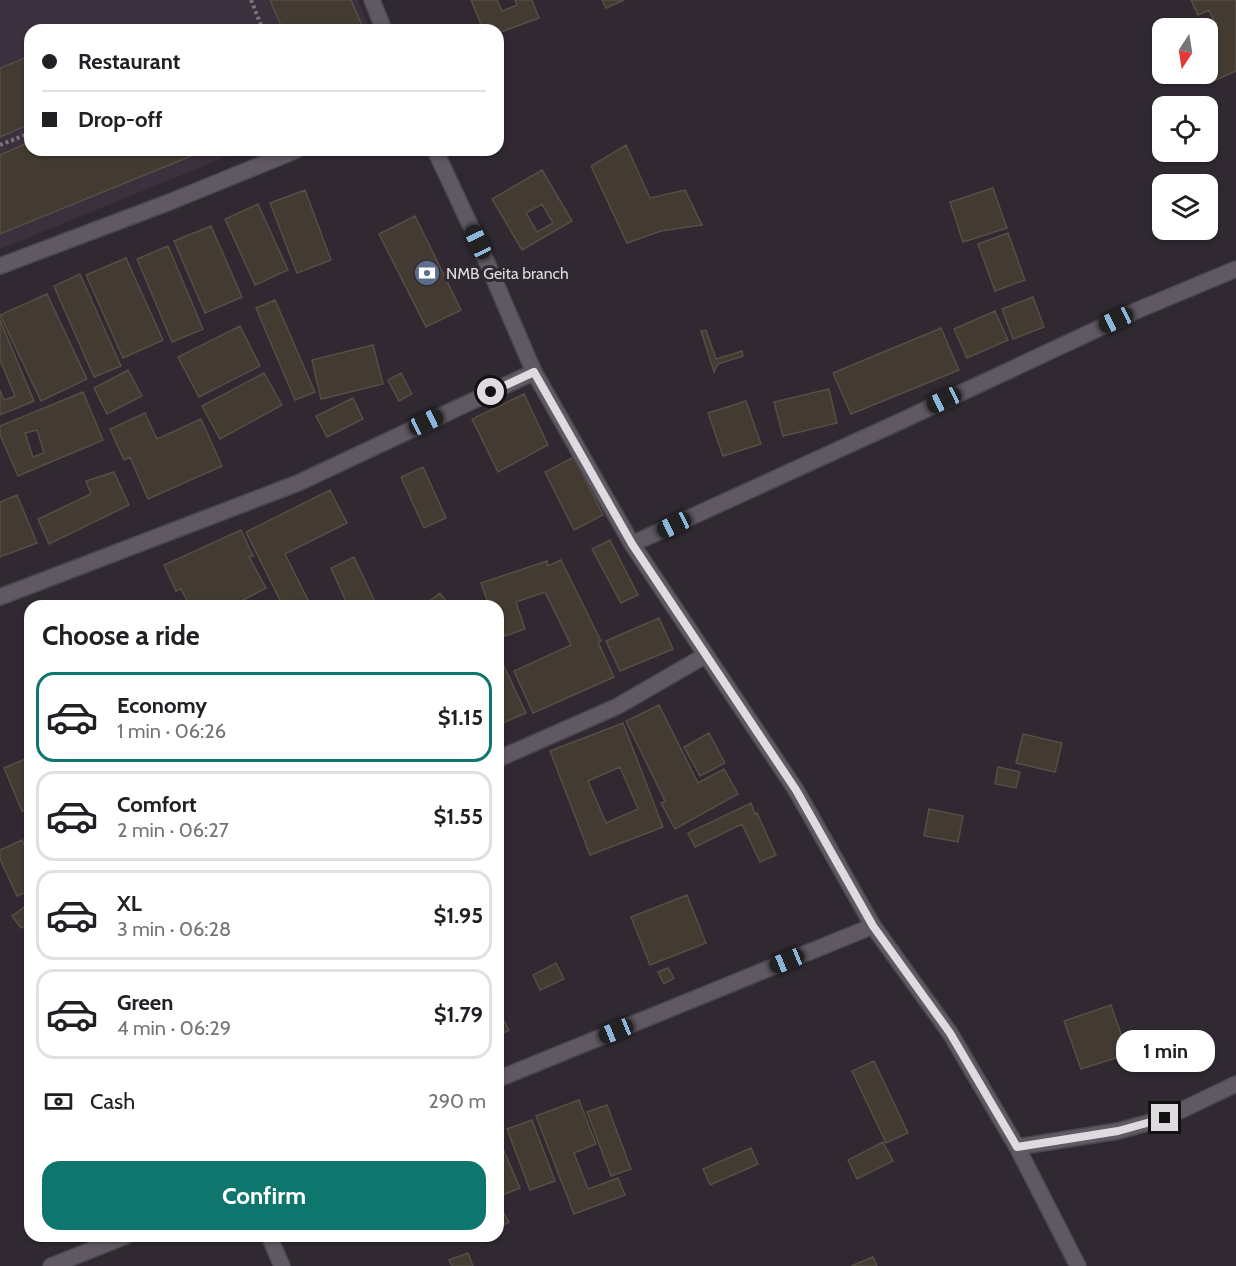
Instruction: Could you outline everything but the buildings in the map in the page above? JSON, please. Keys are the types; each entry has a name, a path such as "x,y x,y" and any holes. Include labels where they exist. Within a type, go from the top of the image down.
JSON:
{"street":[{"path":"372,0 382,24"},
{"path":"0,266 282,156"},
{"path":"438,156 534,372 632,544 796,790 873,926 950,1033 1017,1147 1078,1266"},
{"path":"632,544 1138,310 1236,269"},
{"path":"0,597 298,483 534,372"},
{"path":"504,756 618,706 706,655"},
{"path":"504,1077 873,926"},
{"path":"1017,1147 1118,1131 1165,1118 1236,1084"},
{"path":"51,1266 111,1242"},
{"path":"272,1242 282,1266"}],"path":[{"path":"250,0 260,24"},
{"path":"0,145 24,135"}],"shaded area":[{"path":"0,0 358,0 368,24 24,24 24,156 228,156 0,249"}],"place":[{"name":"NMB Geita branch","path":"427,273"}],"route":[{"path":"491,392 534,372 632,544 796,790 873,926 950,1033 1017,1147 1118,1131 1165,1118"}]}
